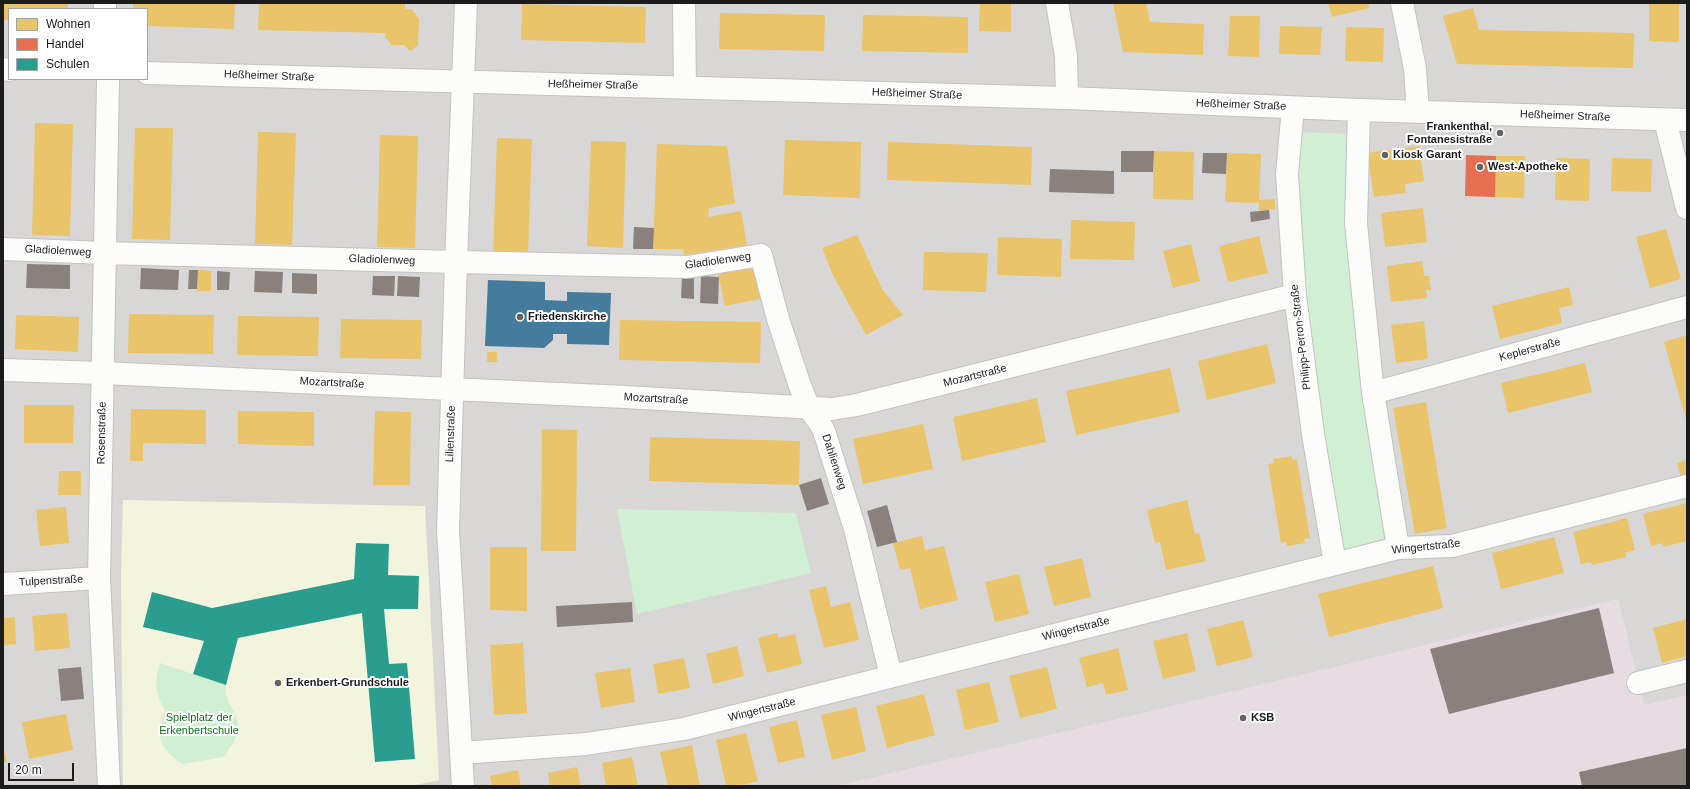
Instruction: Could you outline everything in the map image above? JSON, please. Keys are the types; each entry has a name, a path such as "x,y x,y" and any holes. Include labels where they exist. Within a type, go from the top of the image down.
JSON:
{"street":[{"name":"Lilienstraße","path":"463,786 448,530 466,3"},
{"path":"684,3 685,88"},
{"path":"1057,3 1066,56 1067,98"},
{"path":"1402,3 1415,69 1418,112"},
{"name":"Heßheimer Straße","path":"148,73 1067,98 1293,108 1687,120"},
{"name":"Rosenstraße","path":"108,80 99,578 109,786"},
{"name":"Philipp-Perron-Straße","path":"1293,108 1287,174 1295,295 1313,434 1334,564"},
{"path":"1359,110 1356,224 1373,393 1398,548"},
{"path":"1665,120 1687,208"},
{"name":"Gladiolenweg","path":"3,249 105,253 688,267 761,255"},
{"name":"Dahlienweg","path":"761,255 778,319 809,408 824,432 855,529 891,676"},
{"name":"Mozartstraße","path":"3,370 103,373 625,397 832,409 857,405 1295,295"},
{"name":"Keplerstraße","path":"1373,393 1687,307"},
{"name":"Wingertstraße","path":"461,752 547,748 637,738 718,721 1398,548 1452,546 1687,486"},
{"name":"Tulpenstraße","path":"3,584 99,578"},
{"path":"1638,683 1687,671"}],"shaded area":[{"path":"3,3 1687,3 1687,695 1644,706 1618,599 1322,786 3,786"},
{"name":"Erkenbert-Grundschule","path":"123,500 425,506 439,780 411,786 123,786 121,577"},
{"path":"1618,599 1644,705 1687,695 1687,786 837,786"}],"green space":[{"path":"1295,132 1355,134 1392,543 1338,555 1301,302"},
{"path":"617,509 796,513 811,573 637,614"},
{"name":"Spielplatz der Erkenbertschule","path":"160,663 226,685 226,696 236,717 238,729 234,740 224,757 182,764 164,747 161,741 160,728 165,711 156,687"}],"building: Wohnen":[{"path":"3,3 68,3 68,8 8,8 8,20 3,20"},
{"path":"133,3 235,3 234,29 148,26 148,8 133,8"},
{"path":"259,3 405,3 405,9 412,9 419,19 418,45 410,51 404,45 392,45 385,37 385,33 258,30"},
{"path":"980,3 1011,3 1011,32 979,31"},
{"path":"1113,3 1146,3 1150,22 1204,24 1203,55 1123,52"},
{"path":"1328,3 1368,3 1369,8 1332,17"},
{"path":"1649,3 1679,3 1679,42 1649,41"},
{"path":"522,4 646,7 645,43 521,40"},
{"path":"1473,8 1479,30 1634,33 1633,68 1457,64 1443,16"},
{"path":"720,13 825,15 824,51 719,49"},
{"path":"863,15 968,17 968,53 862,51"},
{"path":"1230,16 1260,16 1259,57 1228,56"},
{"path":"1280,26 1322,27 1320,55 1279,54"},
{"path":"1346,27 1384,28 1383,62 1345,61"},
{"path":"35,123 73,124 70,236 32,235"},
{"path":"135,128 173,128 170,240 132,239"},
{"path":"258,132 296,133 292,245 255,244"},
{"path":"380,135 418,136 415,248 377,247"},
{"path":"497,138 532,139 528,255 493,254"},
{"path":"785,140 861,142 860,198 783,195"},
{"path":"591,141 626,142 623,248 587,246"},
{"path":"888,142 1032,147 1031,185 887,180"},
{"path":"657,144 727,146 735,203 709,208 708,217 741,211 747,245 684,255 683,249 653,249"},
{"path":"1419,146 1424,181 1405,184 1406,193 1374,197 1367,153"},
{"path":"1154,151 1194,152 1193,200 1153,199"},
{"path":"1227,153 1261,154 1259,200 1275,199 1275,209 1259,211 1259,203 1225,202"},
{"path":"1496,156 1525,156 1524,198 1495,197"},
{"path":"1556,158 1590,159 1589,201 1555,200"},
{"path":"1612,158 1652,159 1651,192 1611,191"},
{"path":"1423,208 1427,242 1385,247 1381,213"},
{"path":"1071,220 1135,222 1134,260 1070,259"},
{"path":"1666,229 1681,279 1650,288 1636,237"},
{"path":"857,235 882,289 903,315 866,335 833,275 822,248"},
{"path":"1259,236 1268,273 1228,282 1219,246"},
{"path":"998,237 1062,239 1061,277 997,275"},
{"path":"1191,244 1200,281 1173,288 1163,251"},
{"path":"924,252 988,253 986,292 923,290"},
{"path":"1422,261 1424,276 1429,276 1431,290 1426,290 1427,298 1391,302 1387,266"},
{"path":"754,266 760,299 725,306 718,274"},
{"path":"198,270 211,271 211,291 197,291"},
{"path":"1569,287 1573,305 1559,308 1562,323 1500,339 1492,306"},
{"path":"129,314 214,315 213,354 128,353"},
{"path":"16,315 79,317 78,352 15,349"},
{"path":"238,316 319,317 318,356 237,355"},
{"path":"341,319 422,320 421,359 340,358"},
{"path":"620,320 761,322 760,363 619,360"},
{"path":"1424,321 1428,359 1396,363 1391,325"},
{"path":"1687,335 1687,423 1664,342"},
{"path":"1267,344 1276,383 1207,400 1198,361"},
{"path":"487,352 497,352 497,362 487,362"},
{"path":"1585,363 1592,392 1508,413 1501,383"},
{"path":"1170,368 1180,412 1076,435 1066,391"},
{"path":"1037,398 1046,442 962,461 953,417"},
{"path":"1426,402 1447,528 1415,534 1393,408"},
{"path":"24,405 74,405 73,443 24,443"},
{"path":"131,409 206,410 206,444 143,443 143,461 130,461"},
{"path":"238,411 314,412 314,446 238,444"},
{"path":"375,411 411,412 410,485 373,485"},
{"path":"923,424 933,469 863,484 853,439"},
{"path":"542,429 577,430 576,551 541,551"},
{"path":"650,437 800,441 799,485 649,481"},
{"path":"1292,456 1292,460 1297,459 1310,538 1304,539 1305,543 1287,546 1286,542 1281,543 1268,464 1274,463 1273,459"},
{"path":"1687,460 1687,473 1680,475 1677,463"},
{"path":"59,471 81,471 81,495 58,495"},
{"path":"1187,500 1195,534 1199,533 1206,561 1166,570 1160,542 1155,543 1147,510"},
{"path":"1687,503 1687,541 1663,547 1662,543 1651,546 1643,514"},
{"path":"66,507 69,543 40,546 36,510"},
{"path":"1627,518 1635,550 1625,553 1626,557 1592,565 1591,562 1581,564 1573,532"},
{"path":"922,536 925,550 944,546 958,600 920,609 910,568 900,570 893,543"},
{"path":"1554,537 1564,573 1501,589 1492,553"},
{"path":"490,547 527,547 527,611 490,610"},
{"path":"1082,558 1091,597 1054,606 1044,567"},
{"path":"1433,566 1443,608 1329,637 1318,594"},
{"path":"1019,574 1029,614 995,622 985,582"},
{"path":"826,586 831,607 850,602 859,640 824,648 809,590"},
{"path":"67,613 70,648 35,651 32,616"},
{"path":"15,617 16,644 3,645 3,618"},
{"path":"1687,619 1687,656 1662,663 1653,628"},
{"path":"1243,620 1253,657 1217,666 1207,629"},
{"path":"777,633 778,638 795,634 802,664 767,673 758,638"},
{"path":"1187,633 1196,671 1163,679 1153,641"},
{"path":"523,643 527,713 494,715 490,645"},
{"path":"737,646 744,676 713,684 706,654"},
{"path":"1118,648 1128,690 1106,695 1103,683 1087,687 1079,658"},
{"path":"684,658 690,688 658,694 653,664"},
{"path":"1047,667 1057,709 1020,718 1009,676"},
{"path":"630,668 635,702 601,708 595,673"},
{"path":"989,682 999,722 965,730 956,690"},
{"path":"924,694 935,735 887,748 876,706"},
{"path":"856,707 866,751 832,760 821,715"},
{"path":"66,714 73,750 29,759 22,722"},
{"path":"797,720 805,757 778,763 769,727"},
{"path":"746,733 758,781 737,786 726,786 716,740"},
{"path":"692,745 700,786 668,786 660,752"},
{"path":"3,747 7,762 3,762"},
{"path":"632,757 638,786 606,786 602,763"},
{"path":"577,767 581,786 550,786 548,773"},
{"path":"518,770 521,786 492,786 490,776"}],"building: Handel":[{"path":"1466,155 1496,156 1495,197 1465,196"}],"building: Schulen":[{"path":"356,543 389,544 388,575 419,576 418,609 384,609 389,664 407,663 415,759 375,762 362,613 238,638 226,685 193,674 204,641 143,627 152,592 212,608 354,579"}],"building: Öffentlich":[{"name":"Friedenskirche","path":"488,280 545,282 545,300 567,301 567,292 611,293 609,345 567,344 567,334 553,334 553,340 544,348 485,346"}],"building: Industrie":[{"path":"1121,151 1154,151 1153,172 1121,172"},
{"path":"1203,153 1227,153 1226,174 1202,173"},
{"path":"1050,169 1114,171 1114,194 1049,192"},
{"path":"1269,210 1270,219 1251,222 1250,212"},
{"path":"634,227 654,228 653,249 633,249"},
{"path":"27,264 70,265 70,289 26,288"},
{"path":"141,268 179,270 178,290 140,289"},
{"path":"189,270 198,270 197,289 188,289"},
{"path":"217,271 230,272 229,290 217,290"},
{"path":"255,271 283,272 282,293 254,292"},
{"path":"292,273 317,274 317,294 292,293"},
{"path":"373,276 395,276 394,296 372,295"},
{"path":"398,276 420,277 419,297 397,296"},
{"path":"682,276 694,276 694,299 681,298"},
{"path":"701,276 719,277 718,304 700,303"},
{"path":"821,478 829,504 807,511 799,485"},
{"path":"887,505 897,542 877,547 867,511"},
{"path":"632,602 633,622 557,627 556,606"},
{"path":"1599,608 1614,673 1449,714 1430,649"},
{"path":"81,667 84,699 61,701 58,669"},
{"path":"1687,748 1687,786 1582,786 1579,772"}],"place":[{"name":"Frankenthal, Fontanesistraße","path":"1500,133"},
{"name":"Kiosk Garant","path":"1385,155"},
{"name":"West-Apotheke","path":"1480,167"},
{"name":"Friedenskirche","path":"520,317"},
{"name":"Erkenbert-Grundschule","path":"278,683"},
{"name":"KSB","path":"1243,718"}]}
